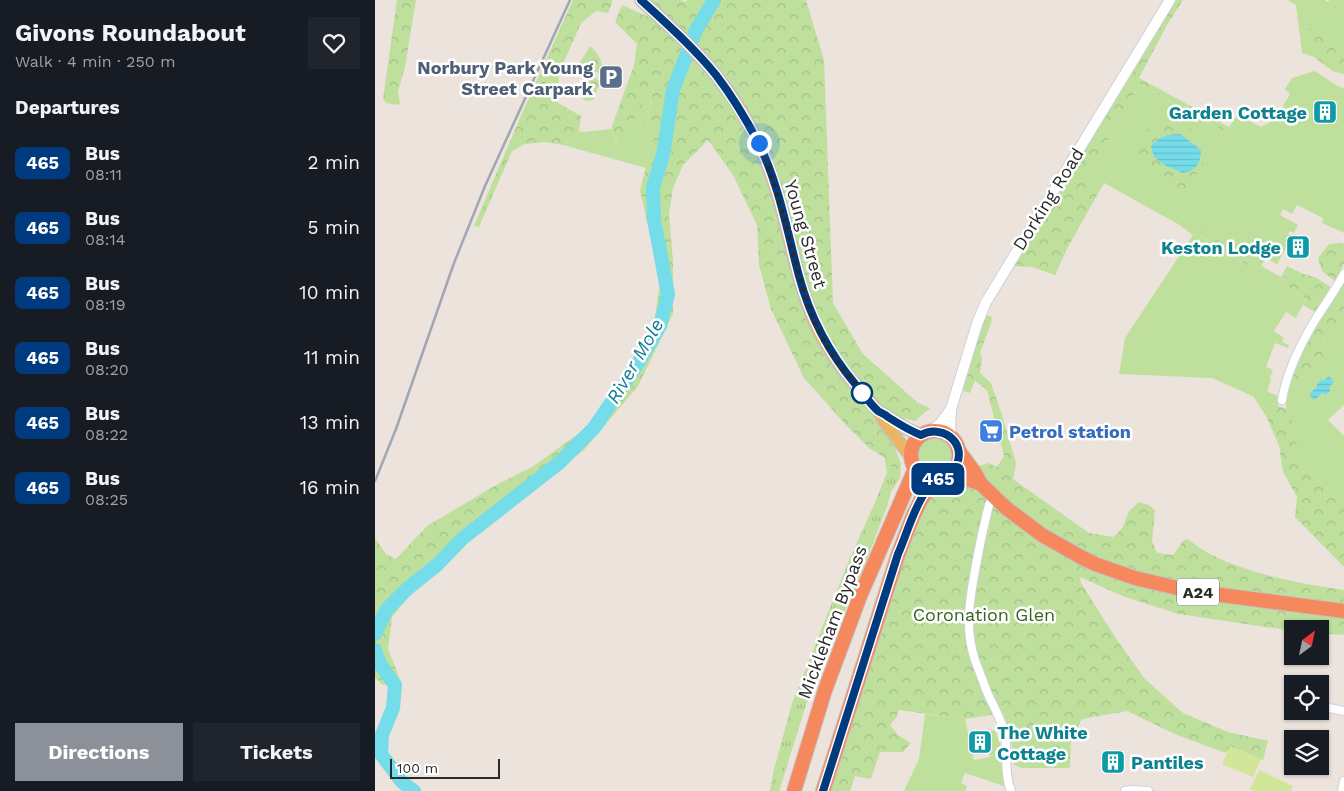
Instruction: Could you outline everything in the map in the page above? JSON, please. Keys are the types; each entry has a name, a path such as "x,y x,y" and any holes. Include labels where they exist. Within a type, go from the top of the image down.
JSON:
{"highway":[{"path":"823,791 898,554 913,516 922,498 943,477 954,470 957,462 955,444 946,434 939,431 926,433 915,441 911,448 913,462 920,474 925,477 943,477 964,478 981,484"},
{"name":"A24","path":"955,444 981,484 993,497 1021,520 1060,546 1095,564 1135,578 1190,591 1344,611"},
{"name":"Mickleham Bypass","path":"795,791 825,690 859,596 913,462"}],"main road":[{"name":"Young Street","path":"641,0 716,75 741,112 759,143 770,170 799,278 820,334 833,357 878,411 913,462"},
{"name":"Dorking Road","path":"955,444 950,428 951,408 977,324 986,302 1170,0"},
{"name":"Dorking Road","path":"926,433 940,424 951,408"},
{"name":"Young Street","path":"878,411 907,429 926,433"}],"street":[{"path":"1282,400 1289,373 1301,345 1344,274"},
{"path":"993,497 987,513 973,583 968,612 969,632 974,658 1004,732 1010,791"},
{"path":"1329,708 1344,710"},
{"path":"1342,791 1344,781"},
{"path":"1125,791 1148,791"}],"green space":[{"path":"397,0 416,0 405,67 398,91 399,105 386,103 383,99"},
{"path":"573,0 612,0 608,13 596,11 581,23 559,73 558,103 581,116 579,131 575,137 563,145 545,142 525,144 512,151 479,227 474,226 523,111"},
{"path":"649,0 680,0 686,2 687,0 806,0 824,60 833,303 863,354 918,403 930,408 915,421 898,417 892,433 901,464 900,478 891,491 866,561 808,698 779,791 770,791 792,704 850,558 887,473 885,458 869,448 804,378 771,309 759,265 757,225 733,175 708,140 683,165 673,188 669,214 673,261 673,314 638,386 584,450 474,533 417,587 392,617 388,649 401,682 383,685 375,678 375,538 386,554 396,559 427,526 498,484 532,467 596,420 627,372 655,317 659,289 658,261 640,190 655,133 647,125 653,88 618,145 611,129 634,65 637,44 615,22 622,5 651,18 653,4"},
{"path":"1175,0 1183,0 1167,25 1139,78 1229,127 1226,132 1140,84 1088,174 1104,183 1068,247 1055,275 1032,267 1012,266 1073,165"},
{"path":"1287,0 1325,0 1327,2 1330,0 1344,0 1344,74 1333,71 1314,57 1302,53 1296,5"},
{"path":"1336,6 1335,20 1326,26 1323,36 1333,44 1344,41 1344,74 1333,71 1314,57 1308,33 1310,27 1318,24"},
{"path":"590,46 600,58 602,69 601,73 596,72 595,77 600,82 593,100 586,101 578,95 579,85 584,75 579,69 579,64"},
{"path":"1315,71 1344,89 1344,233 1322,223 1323,218 1297,205 1292,214 1283,209 1280,215 1298,225 1294,233 1290,231 1288,234 1292,237 1277,264 1266,258 1261,266 1281,277 1287,266 1301,273 1287,273 1283,280 1259,268 1238,250 1206,232 1193,235 1178,224 1088,174 1140,84 1226,132 1237,115 1261,127 1275,120 1290,94 1285,89 1292,78"},
{"path":"653,86 647,125 655,133 646,168 563,145 575,137 579,131 611,129 617,144"},
{"path":"1167,118 1183,123 1199,134 1201,150 1180,134 1164,135 1157,139 1192,171 1200,162 1205,165 1192,180 1187,190 1179,193 1156,178 1149,170 1147,164 1136,157 1131,149 1146,130"},
{"path":"1194,230 1206,232 1238,250 1259,268 1283,280 1287,273 1301,273 1317,278 1332,288 1317,313 1303,305 1306,298 1266,277 1206,239 1193,235"},
{"path":"1193,235 1206,239 1266,277 1306,298 1296,318 1286,312 1274,331 1284,338 1282,342 1289,345 1288,348 1275,343 1266,367 1273,370 1267,391 1279,397 1278,406 1212,378 1119,374 1125,338"},
{"path":"1344,243 1344,263 1336,282 1322,271 1318,258 1329,244"},
{"path":"1344,276 1344,314 1339,318 1336,329 1323,338 1330,352 1329,360 1320,366 1308,369 1298,388 1288,401 1286,399 1302,345"},
{"path":"1344,314 1344,405 1328,420 1344,436 1344,518 1302,462 1286,421 1286,399 1288,400 1298,388 1308,369 1320,366 1330,352 1323,338 1336,329 1339,318"},
{"path":"985,315 991,316 992,320 980,353 982,359 980,373 991,383 1002,415 1016,463 1013,479 1089,533 1114,537 1123,527 1129,511 1139,502 1149,505 1155,510 1152,541 1157,553 1173,555 1183,541 1187,539 1218,558 1252,571 1290,581 1344,590 1344,605 1193,585 1145,574 1100,559 1014,510 979,473 979,466 988,463 997,467 1004,456 987,390 975,381 970,393 960,390"},
{"path":"1253,396 1285,408 1290,413 1294,439 1304,462 1320,482 1338,488 1344,503 1344,567 1295,517 1297,497 1283,472 1279,445 1266,416"},
{"path":"934,436 941,437 947,441 951,447 951,461 947,467 941,471 934,472 927,471 921,467 917,461 916,454 917,447 921,441 927,437"},
{"path":"885,458 900,478 891,491 866,561 808,698 779,791 770,791 792,704 850,558 887,473"},
{"name":"Coronation Glen","path":"961,483 974,488 1013,520 1110,574 1344,616 1344,635 1329,634 1329,620 1284,620 1284,630 1179,614 1125,597 1080,577 1081,583 1119,643 1145,679 1183,713 1228,732 1268,741 1263,760 1230,746 1226,753 1177,735 1127,711 1082,719 1071,738 1070,768 1022,768 1014,765 1010,732 1003,713 965,719 899,710 896,718 890,725 898,735 911,743 903,752 880,752 871,779 855,776 850,791 829,791 885,609 925,503 938,488 947,484"},
{"path":"925,714 965,719 974,760 990,757 985,733 995,730 1000,744 1004,786 965,773 961,783 967,786 965,791 904,791 919,759"},
{"path":"1230,746 1261,759 1253,777 1222,764"},
{"path":"1259,770 1293,786 1291,791 1255,791 1250,789"}],"water":[{"path":"1180,134 1201,150 1197,166 1183,173 1164,165 1154,157 1151,146 1164,136"},
{"path":"1329,376 1334,382 1329,387 1330,391 1326,395 1323,393 1314,400 1309,394 1317,387 1321,380 1323,381"}],"waterway":[{"name":"River Mole","path":"375,634 387,609 407,589 437,565 463,538 559,463 594,428 638,363 660,326 668,294 654,220 653,187 663,155 673,90 696,30 714,0"},
{"name":"River Mole","path":"375,650 380,664 395,685 393,708 382,735 381,754 402,782 414,791"}],"railway":[{"path":"375,481 396,429 454,263 485,186 570,0"}],"bus line":[{"name":"465","path":"641,0 716,75 759,143 778,195 799,278 810,311 833,357 878,411 907,429 921,435 931,431 939,431 946,434 955,443 958,450 959,457 954,470 938,479 927,490 913,516 898,554 823,791"}],"place":[{"name":"Norbury Park Young Street Carpark","path":"611,77"},
{"name":"Garden Cottage","path":"1325,112"},
{"name":"Keston Lodge","path":"1298,247"},
{"name":"Petrol station","path":"991,431"},
{"name":"The White Cottage","path":"980,742"},
{"name":"Pantiles","path":"1113,762"}],"route":[{"path":"759,143 778,195 799,278 810,311 833,357 865,395 862,393"}]}
